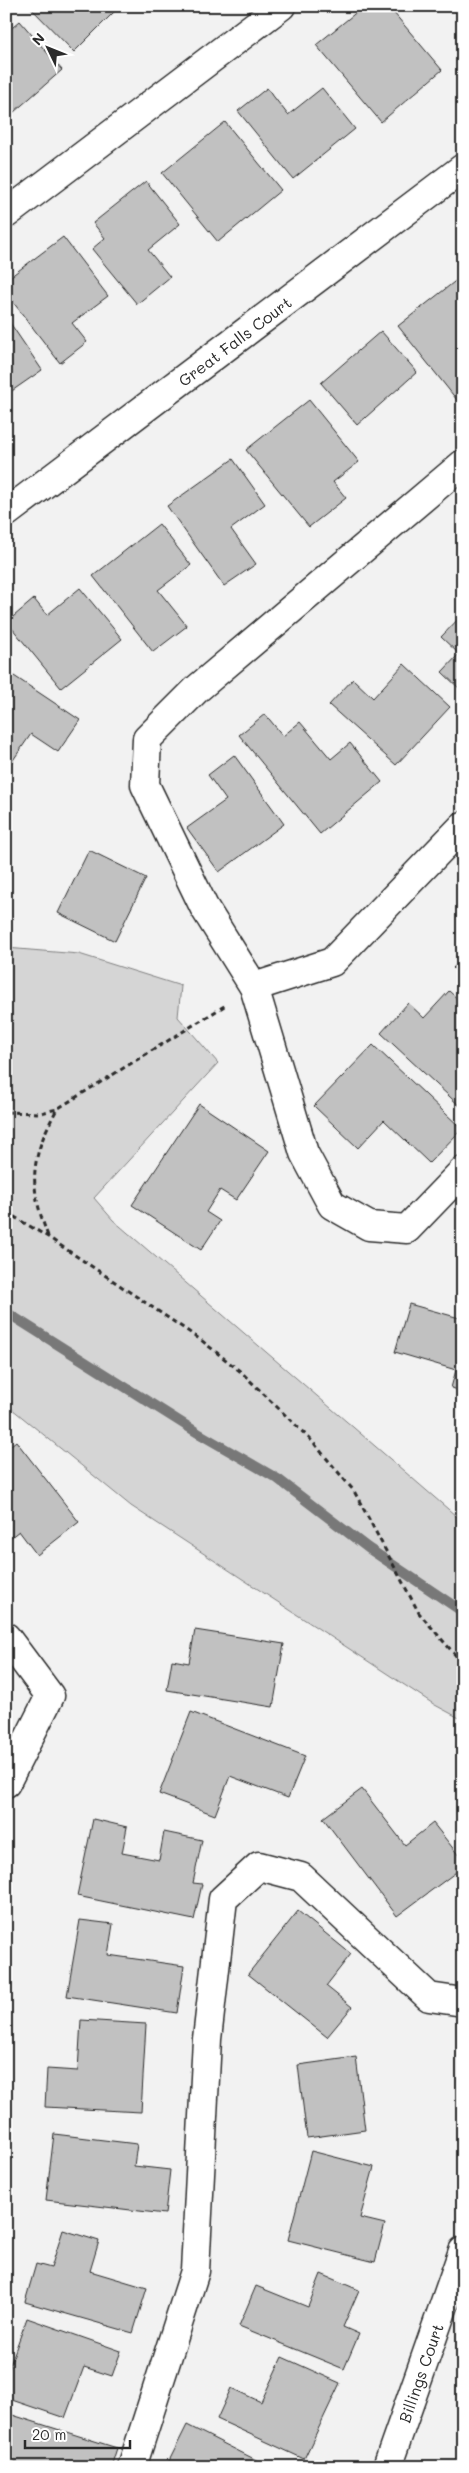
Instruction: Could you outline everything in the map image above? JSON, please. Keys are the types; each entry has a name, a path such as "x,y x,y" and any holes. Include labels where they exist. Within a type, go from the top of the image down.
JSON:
{"street":[{"path":"6,214 281,6"},
{"name":"Great Falls Court","path":"6,513 463,168"},
{"path":"463,464 197,689 147,738 145,785 204,907 254,987 304,1153 332,1205 369,1226 407,1229 463,1171"},
{"path":"254,987 332,962 463,826"},
{"path":"6,1637 50,1696 6,1783"},
{"path":"132,2467 195,2271 207,2040 223,1899 259,1866 301,1877 429,1996 463,2002"},
{"name":"Billings Court","path":"388,2467 463,2251"}],"path":[{"path":"6,1112 41,1114 58,1109 254,987"},
{"path":"48,1236 37,1207 34,1170 38,1150 58,1109"},
{"path":"6,1212 48,1236 202,1340 241,1372 312,1442 354,1492 418,1612 463,1664"}],"shaded area":[{"path":"6,948 79,954 181,986 178,1017 218,1063 94,1198 113,1220 463,1522 463,1720 435,1705 131,1506 6,1404"}],"building":[{"path":"29,6 120,6 74,52"},
{"path":"364,6 388,6 442,70 381,122 316,45"},
{"path":"20,21 62,70 6,119 6,33"},
{"path":"267,88 288,115 322,88 355,129 293,179 238,111"},
{"path":"225,122 281,190 218,242 162,173"},
{"path":"146,181 180,224 148,250 170,277 137,304 92,249 105,238 93,223"},
{"path":"63,237 108,296 72,323 87,342 60,363 6,293 6,280"},
{"path":"463,275 463,341 458,345 463,351 463,404 461,405 398,326"},
{"path":"6,317 42,370 6,395"},
{"path":"381,331 417,372 357,425 321,383"},
{"path":"309,400 359,462 333,482 346,498 309,527 246,450"},
{"path":"233,459 265,504 231,529 256,564 224,586 167,506"},
{"path":"159,524 191,565 158,590 187,626 153,652 93,576"},
{"path":"80,588 122,639 61,688 7,622 34,599 47,615"},
{"path":"463,614 463,692 442,672 459,654 441,637"},
{"path":"404,664 450,707 396,765 329,705 353,679 373,698"},
{"path":"8,672 80,720 58,752 31,734 7,769"},
{"path":"265,714 283,736 300,722 331,759 350,743 382,782 320,834 239,735"},
{"path":"234,755 284,824 219,872 187,828 226,800 208,775"},
{"path":"89,850 146,878 115,941 58,913"},
{"path":"463,957 463,977 453,968"},
{"path":"449,991 463,1004 463,1032 456,1039 463,1045 463,1109 381,1033 408,1003 424,1018"},
{"path":"373,1045 462,1129 429,1163 384,1120 358,1148 314,1106"},
{"path":"199,1104 269,1151 236,1200 220,1190 206,1212 220,1221 201,1250 132,1205"},
{"path":"409,1304 463,1319 463,1391 451,1388 456,1370 395,1352"},
{"path":"16,1441 79,1522 37,1555 19,1531 6,1541 6,1449"},
{"path":"195,1630 284,1644 273,1707 167,1690 172,1660 189,1663"},
{"path":"191,1712 305,1756 288,1798 230,1776 215,1815 159,1794"},
{"path":"362,1789 405,1845 433,1823 463,1861 463,1867 397,1916 323,1818"},
{"path":"93,1819 127,1827 122,1853 159,1860 164,1832 202,1840 193,1883 202,1884 194,1920 77,1896"},
{"path":"298,1911 351,1954 326,1986 352,2007 327,2037 248,1974"},
{"path":"80,1920 113,1924 108,1955 184,1966 177,2013 67,1996"},
{"path":"81,2020 146,2024 141,2112 45,2107 47,2069 78,2071"},
{"path":"356,2057 365,2130 307,2138 298,2065"},
{"path":"54,2134 137,2144 134,2166 170,2170 165,2214 46,2200"},
{"path":"311,2151 374,2167 360,2218 385,2224 375,2262 288,2240"},
{"path":"63,2230 99,2241 90,2271 147,2288 133,2333 25,2302 36,2264 51,2268"},
{"path":"321,2274 359,2290 343,2327 359,2334 344,2369 239,2326 256,2286 308,2307"},
{"path":"27,2318 121,2351 112,2376 84,2367 65,2418 6,2398 6,2376"},
{"path":"282,2357 340,2383 304,2459 217,2419 231,2388 261,2402"},
{"path":"6,2413 117,2448 111,2467 6,2467"},
{"path":"187,2425 270,2467 166,2467"}],"waterway":[{"path":"6,1312 198,1433 278,1479 368,1548 463,1612"}]}
